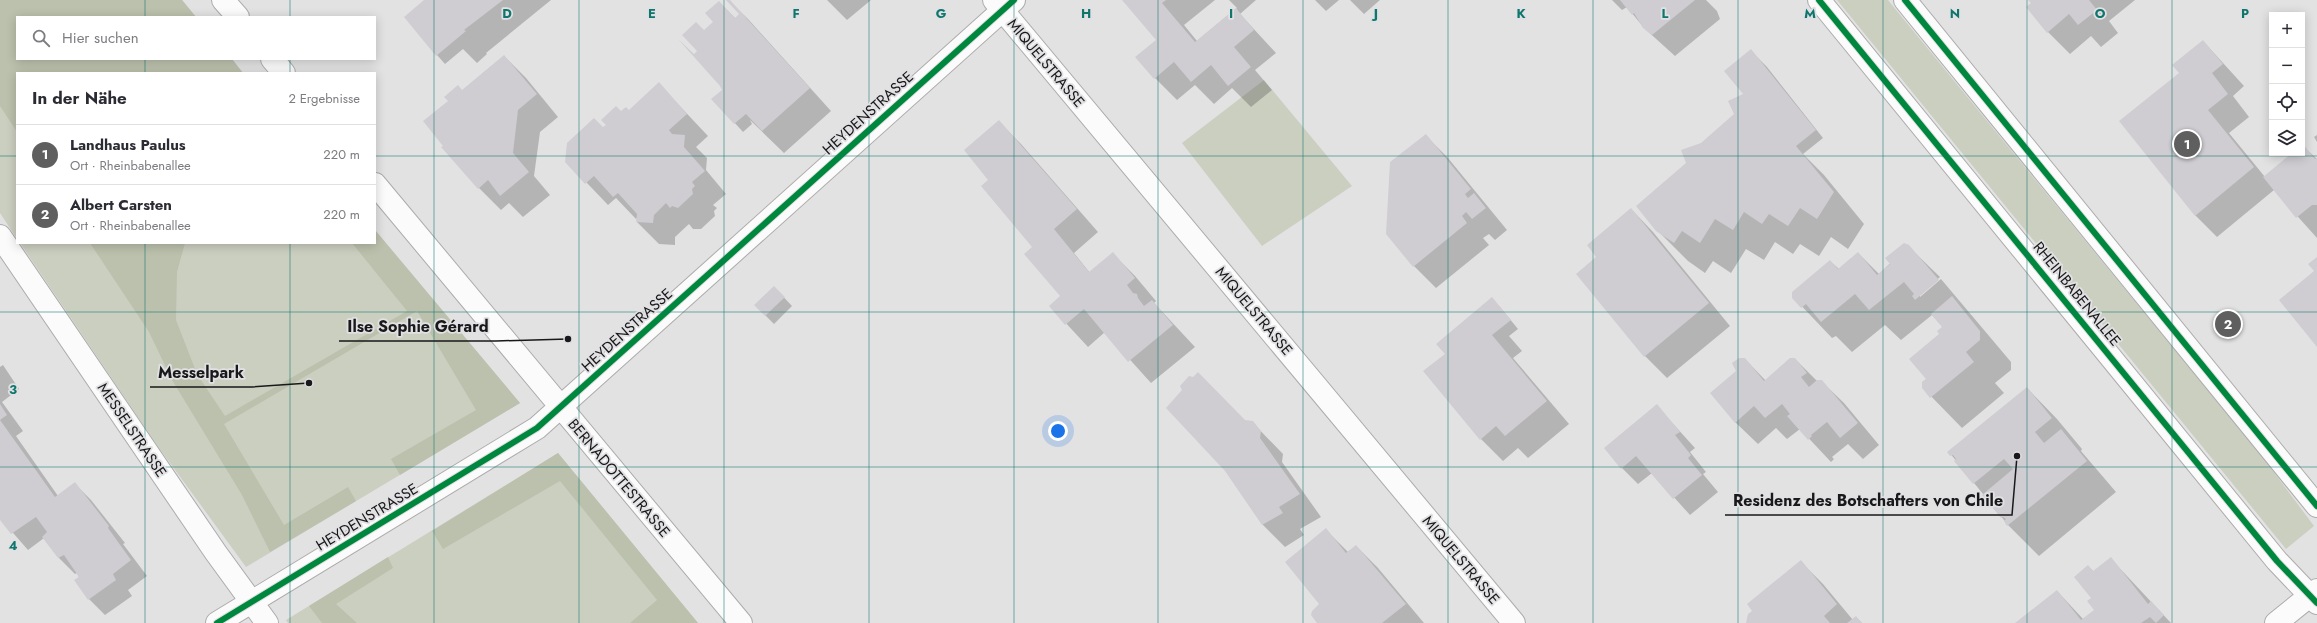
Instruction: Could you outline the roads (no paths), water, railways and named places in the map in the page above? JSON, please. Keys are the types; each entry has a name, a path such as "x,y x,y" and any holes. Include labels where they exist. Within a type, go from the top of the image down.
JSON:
{"street":[{"path":"224,0 237,16"},
{"name":"RHEINBABENALLEE","path":"1819,0 2277,561 2315,596"},
{"path":"1906,0 2317,506"},
{"name":"HEYDENSTRASSE","path":"217,623 537,428 1003,3"},
{"name":"MIQUELSTRASSE","path":"1003,3 1514,623"},
{"path":"273,60 283,72"},
{"name":"BERNADOTTESTRASSE","path":"376,185 560,408 741,623"},
{"name":"MESSELSTRASSE","path":"0,236 251,603 267,623"},
{"path":"2276,623 2315,596"}],"place":[{"name":"Landhaus Paulus","path":"2187,144"},
{"name":"Albert Carsten","path":"2228,324"},
{"name":"Ilse Sophie Gérard","path":"568,339"},
{"name":"Messelpark","path":"309,383"},
{"name":"Residenz des Botschafters von Chile","path":"2017,456"}]}
